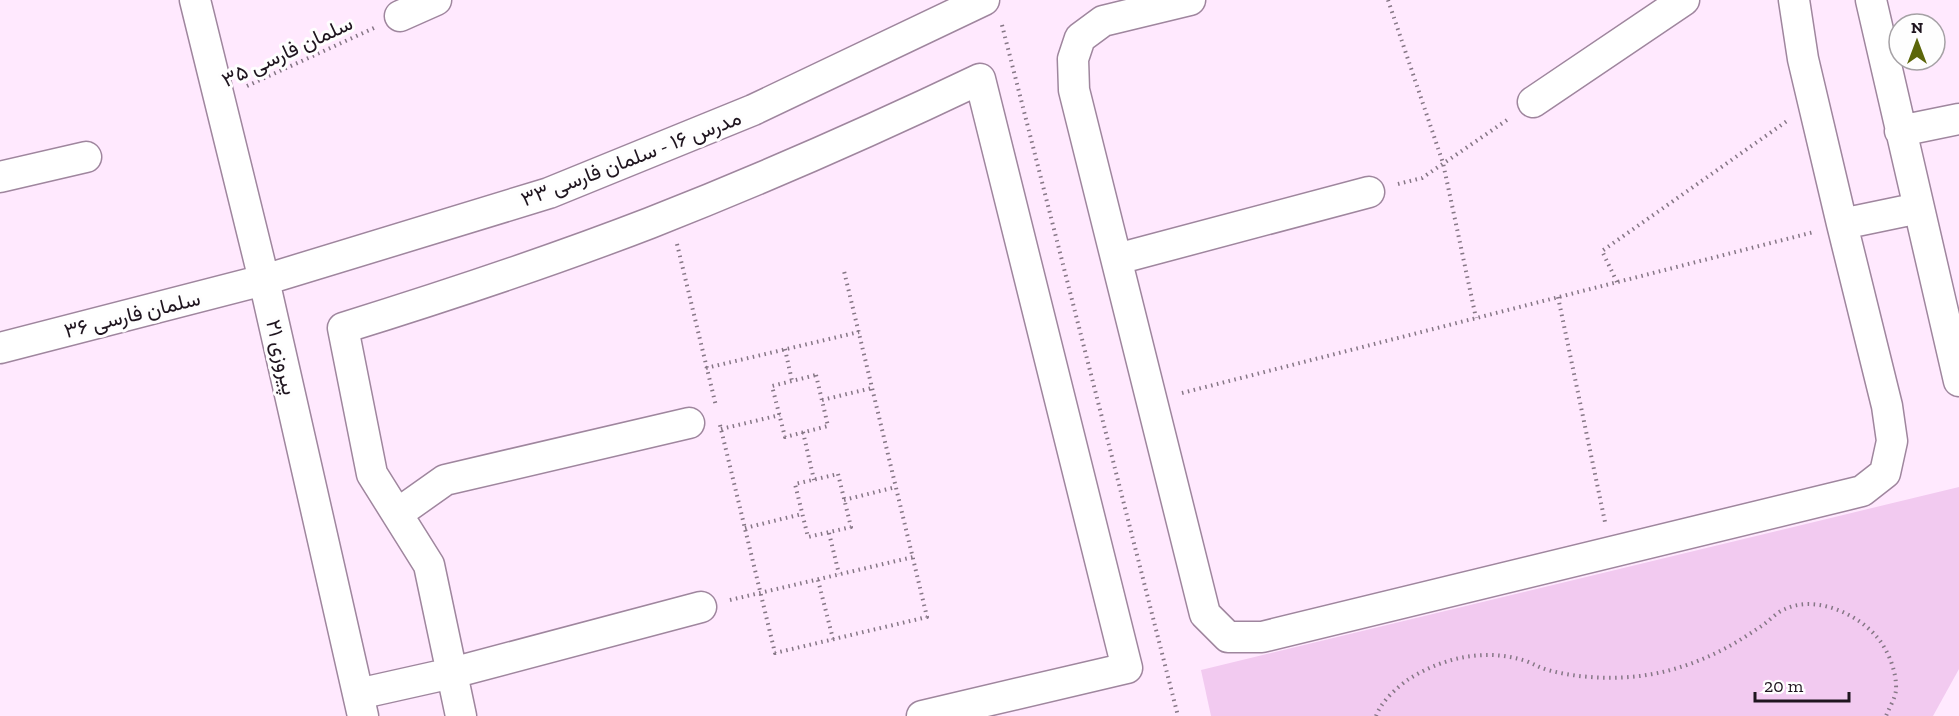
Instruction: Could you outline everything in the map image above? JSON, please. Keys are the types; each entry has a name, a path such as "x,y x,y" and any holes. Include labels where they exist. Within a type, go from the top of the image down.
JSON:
{"street":[{"name":"پیروزی ۲۱","path":"195,0 264,280 361,705"},
{"path":"400,16 436,0"},
{"path":"1190,0 1103,21 1080,38 1073,59 1074,90 1205,614 1228,637 1262,637 1862,491 1885,473 1892,441 1887,406 1813,103 1803,59 1794,0"},
{"path":"1533,102 1684,0"},
{"path":"1871,0 1959,381"},
{"name":"مدرس ۱۶ - سلمان فارسی ۳۳","path":"264,280 549,193 993,12"},
{"path":"461,716 429,565 372,474 344,328 548,261 670,215 871,131 980,80 1127,668 922,716"},
{"path":"1900,131 1959,119"},
{"path":"0,177 86,157"},
{"path":"1117,259 1370,192"},
{"path":"1842,224 1919,208"},
{"name":"سلمان فارسی ۳۶","path":"0,348 264,280"},
{"path":"398,514 445,480 689,423"},
{"path":"361,705 452,674 701,607"}],"path":[{"path":"1388,0 1443,163 1476,318"},
{"path":"993,12 1178,716"},
{"name":"سلمان فارسی ۳۵","path":"219,98 400,16"},
{"path":"1370,192 1422,177 1533,102"},
{"path":"1617,282 1602,251 1813,103"},
{"path":"670,215 716,409"},
{"path":"1152,401 1842,224"},
{"path":"719,419 775,653 927,616 844,271"},
{"path":"1558,297 1612,552"},
{"path":"706,368 859,332"},
{"path":"785,349 792,381"},
{"path":"816,375 822,400 828,426 785,437 772,386 816,375"},
{"path":"822,400 872,388"},
{"path":"721,429 780,415"},
{"path":"803,432 814,480"},
{"path":"838,474 844,500 850,527 808,537 795,484 838,474"},
{"path":"844,500 896,487"},
{"path":"745,528 802,514"},
{"path":"829,533 839,574"},
{"path":"701,607 913,557"},
{"path":"818,580 833,639"},
{"path":"1376,716 1389,697 1404,682 1440,662 1482,654 1504,656 1573,675 1601,678 1656,674 1687,666 1717,653 1785,609 1802,605 1819,605 1851,615 1865,624 1888,654 1894,673 1896,691 1886,716"}],"shaded area":[{"path":"1959,487 1959,669 1933,716 1211,716 1201,670"}]}
